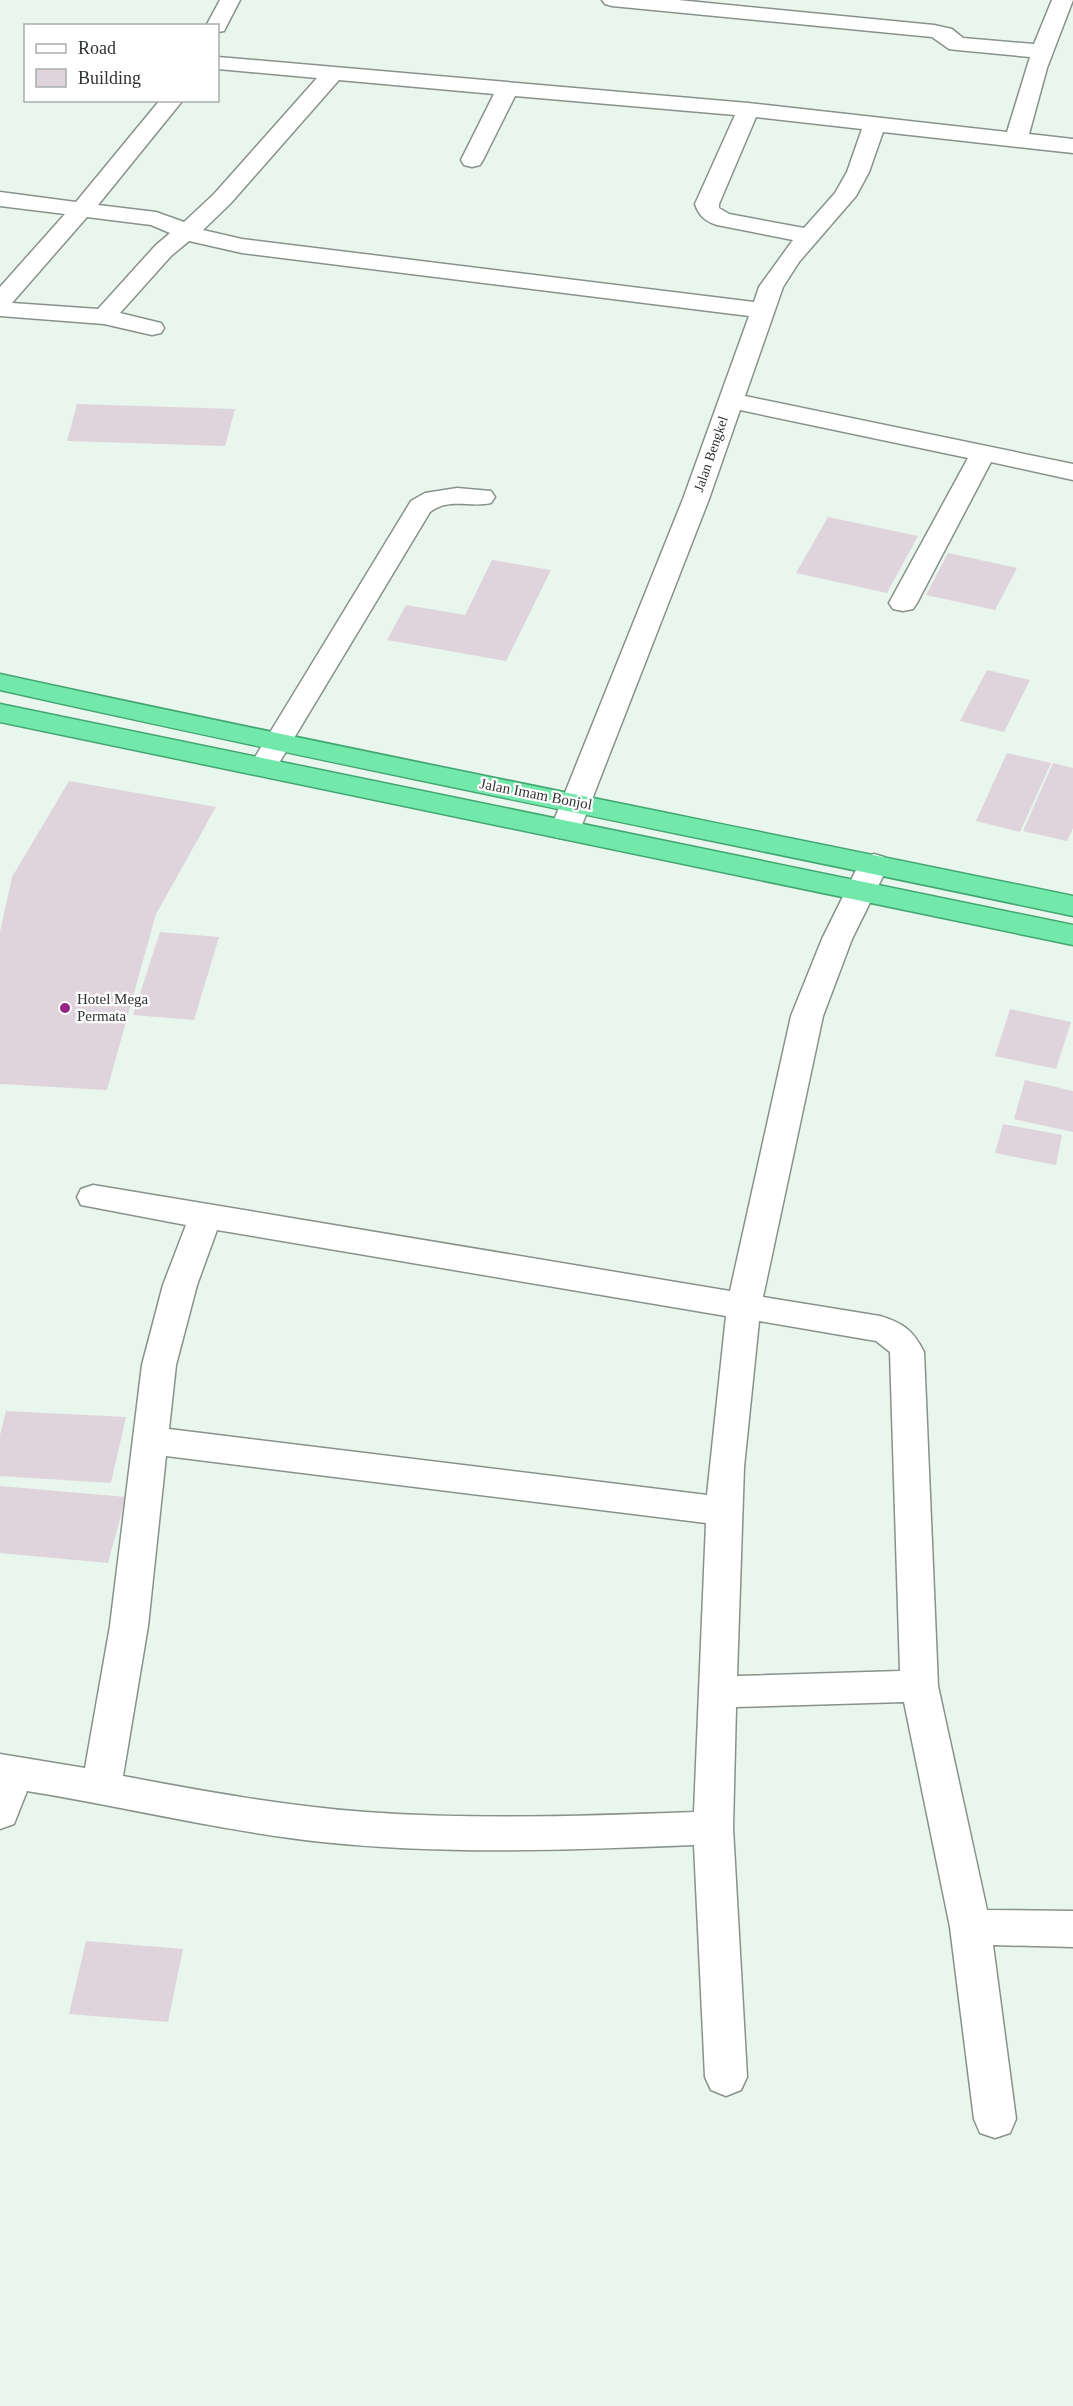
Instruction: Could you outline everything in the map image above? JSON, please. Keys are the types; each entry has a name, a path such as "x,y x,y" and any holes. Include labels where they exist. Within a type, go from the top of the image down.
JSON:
{"highway":[{"name":"Jalan Imam Bonjol","path":"0,682 279,743 577,802 867,877 1073,935"},
{"path":"65,726 87,701"},
{"name":"Jalan Imam Bonjol","path":"0,713 565,830 1073,906"}],"street":[{"path":"217,24 230,0"},
{"path":"621,0 934,31 945,34 957,44 1044,44 1073,39"},
{"path":"1017,139 1026,94 1063,0"},
{"path":"219,63 748,110 1073,146"},
{"path":"104,317 164,251 209,213 333,73"},
{"path":"471,160 508,88"},
{"path":"0,302 82,209 170,102"},
{"path":"748,110 707,204 708,210 716,217 725,220 809,236"},
{"name":"Jalan Bengkel","path":"565,830 696,499 771,287 809,236 845,196 858,172 875,123"},
{"path":"0,199 156,219 216,242 242,246 761,310"},
{"path":"0,309 104,317 152,328"},
{"path":"730,400 1073,472"},
{"path":"903,603 984,452"},
{"path":"263,767 420,507 437,496 483,497"},
{"path":"726,2077 713,1828 726,1467 744,1307 785,1109 807,1016 837,939 867,877"},
{"path":"93,1197 880,1329 889,1332 903,1343 907,1352 919,1686 970,1926 995,2119"},
{"path":"101,1788 129,1626 159,1365 180,1285 206,1216"},
{"path":"151,1440 725,1511"},
{"path":"717,1692 919,1686"},
{"path":"0,1812 7,1771 246,1814 367,1829 517,1833 713,1828"},
{"path":"970,1926 1073,1929"}],"building":[{"path":"77,404 235,409 225,446 67,441"},
{"path":"828,517 918,536 887,593 796,573"},
{"path":"948,553 1017,568 995,610 926,595"},
{"path":"492,560 551,570 506,661 387,640 406,605 465,615"},
{"path":"987,670 1030,680 1004,732 960,721"},
{"path":"1007,753 1051,763 1020,832 976,821"},
{"path":"1053,763 1073,768 1073,828 1067,841 1023,831"},
{"name":"Hotel Mega Permata","path":"69,781 216,807 156,914 107,1090 0,1084 0,932 12,877"},
{"path":"160,932 219,937 194,1020 133,1015"},
{"path":"1010,1009 1071,1022 1056,1069 995,1056"},
{"path":"1025,1080 1073,1091 1073,1132 1014,1119"},
{"path":"1003,1124 1062,1135 1056,1165 995,1153"},
{"path":"6,1411 126,1417 111,1483 0,1476 0,1435"},
{"path":"0,1486 126,1497 108,1563 0,1553"},
{"path":"86,1941 183,1949 168,2022 69,2014"}],"place":[{"name":"Hotel Mega Permata","path":"65,1008"}]}
